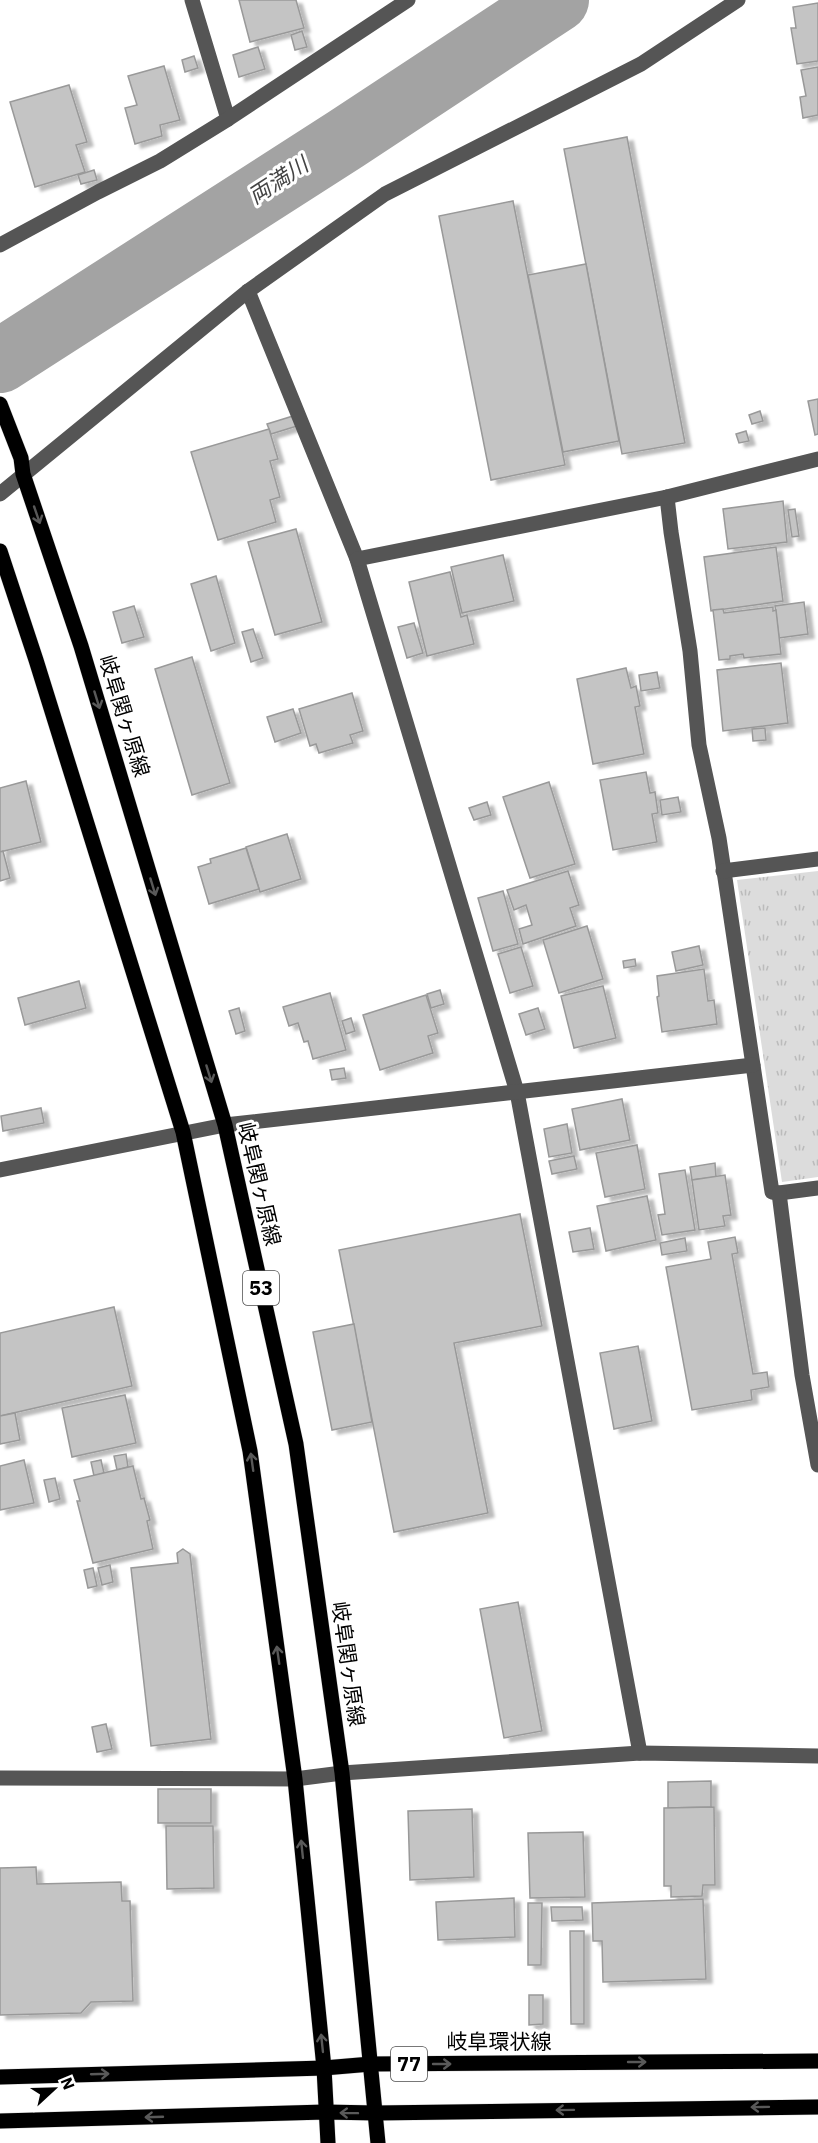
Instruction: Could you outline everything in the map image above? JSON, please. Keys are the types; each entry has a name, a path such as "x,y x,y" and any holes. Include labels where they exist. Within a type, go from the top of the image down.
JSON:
{"main road":[{"name":"岐阜関ヶ原線","path":"0,404 21,459 81,646 225,1125 296,1444 342,1773 378,2143"},
{"name":"53","path":"0,551 40,671 183,1132 250,1451 295,1779 324,2068 328,2143"},
{"name":"岐阜環状線","path":"0,2077 324,2068 371,2064 818,2061"},
{"name":"77","path":"0,2121 326,2112 818,2107"}],"street":[{"path":"192,0 228,119"},
{"path":"0,245 160,161 408,0"},
{"path":"0,494 248,291 385,194 640,64 738,0"},
{"path":"248,291 357,559 517,1092 640,1753"},
{"path":"357,559 668,497 818,459"},
{"path":"668,497 671,532 690,651 699,745 719,838 772,1192 818,1188"},
{"path":"723,871 818,859"},
{"path":"0,1170 225,1125 753,1065"},
{"path":"779,1193 802,1375 818,1465"},
{"path":"0,1778 295,1779 342,1773 640,1753 818,1756"}],"green space":[{"path":"818,871 818,1177 782,1182 737,880"}],"building":[{"path":"239,0 296,0 304,28 250,42"},
{"path":"818,3 818,61 797,64 791,28 796,28 793,7"},
{"path":"302,31 307,47 295,50 291,35"},
{"path":"258,47 265,69 239,77 233,55"},
{"path":"194,56 198,68 185,72 182,60"},
{"path":"164,66 180,120 160,125 162,136 135,144 125,108 137,105 128,76"},
{"path":"818,67 818,115 803,118 800,97 806,96 801,70"},
{"path":"69,85 87,142 76,145 85,172 35,187 10,102"},
{"path":"627,137 685,443 622,454 564,149"},
{"path":"94,170 97,180 81,184 78,175"},
{"path":"513,201 565,465 491,480 439,216"},
{"path":"586,264 619,441 563,452 528,275"},
{"path":"818,399 818,434 815,435 808,401"},
{"path":"760,411 763,421 752,424 749,415"},
{"path":"293,416 297,426 271,434 267,424"},
{"path":"269,429 278,459 270,461 280,497 270,500 276,522 218,540 191,452"},
{"path":"746,431 749,441 739,443 736,434"},
{"path":"783,501 787,542 728,549 723,509"},
{"path":"795,509 799,536 792,537 788,510"},
{"path":"296,529 322,622 275,635 248,542"},
{"path":"776,547 783,601 711,611 704,557"},
{"path":"503,555 514,601 462,613 451,567"},
{"path":"450,572 461,617 467,615 474,644 427,656 409,582"},
{"path":"216,576 235,643 211,651 191,584"},
{"path":"804,602 808,634 779,638 775,606"},
{"path":"134,606 144,637 122,643 113,612"},
{"path":"773,607 773,611 776,610 781,654 744,658 743,654 719,660 713,610 723,609 724,613"},
{"path":"414,623 423,653 407,658 398,627"},
{"path":"253,629 263,658 251,662 242,632"},
{"path":"192,657 230,783 192,795 155,669"},
{"path":"781,663 788,723 723,731 717,670"},
{"path":"626,668 631,688 636,686 640,706 635,707 644,754 593,764 577,679"},
{"path":"657,672 660,688 641,691 639,675"},
{"path":"352,693 363,731 350,735 353,743 319,753 316,744 310,746 299,709"},
{"path":"293,709 301,733 275,742 267,717"},
{"path":"765,728 766,740 753,741 752,729"},
{"path":"646,772 650,793 655,792 658,813 652,814 657,842 613,850 600,780"},
{"path":"26,781 41,842 0,852 0,788"},
{"path":"549,782 575,864 530,878 503,797"},
{"path":"678,797 681,812 662,815 660,800"},
{"path":"487,802 491,815 474,820 469,808"},
{"path":"287,834 301,879 260,892 246,847"},
{"path":"246,848 259,889 209,904 198,867 211,863 210,859"},
{"path":"3,851 10,878 0,881 0,852"},
{"path":"568,871 579,905 570,908 576,926 523,944 519,929 532,925 526,905 514,910 507,890"},
{"path":"503,891 518,944 493,951 478,898"},
{"path":"587,926 603,979 559,993 543,940"},
{"path":"699,946 703,965 676,971 672,952"},
{"path":"521,947 533,986 510,993 498,954"},
{"path":"635,959 636,966 624,968 623,961"},
{"path":"704,969 708,1001 714,1000 717,1024 662,1032 657,997 659,996 657,976"},
{"path":"79,981 86,1008 25,1025 18,998"},
{"path":"603,986 616,1038 574,1048 561,996"},
{"path":"440,990 444,1004 431,1008 427,994"},
{"path":"330,993 346,1050 313,1059 308,1041 304,1042 298,1023 289,1026 283,1007"},
{"path":"426,995 438,1033 428,1036 433,1053 380,1070 363,1015"},
{"path":"239,1008 245,1031 236,1034 229,1011"},
{"path":"538,1008 545,1029 526,1035 519,1014"},
{"path":"351,1018 355,1031 346,1034 342,1021"},
{"path":"344,1068 346,1078 332,1080 330,1070"},
{"path":"622,1099 630,1140 580,1150 572,1109"},
{"path":"41,1108 44,1123 3,1131 1,1116"},
{"path":"567,1124 572,1153 549,1157 544,1129"},
{"path":"637,1145 645,1189 605,1197 596,1153"},
{"path":"574,1156 577,1169 552,1174 549,1161"},
{"path":"715,1163 716,1177 692,1180 690,1167"},
{"path":"685,1170 695,1230 662,1235 658,1215 665,1214 659,1174"},
{"path":"725,1175 731,1215 723,1216 725,1226 699,1230 692,1180"},
{"path":"647,1196 656,1240 606,1251 597,1206"},
{"path":"520,1214 542,1326 454,1343 488,1513 394,1532 339,1250"},
{"path":"590,1228 594,1249 573,1252 569,1232"},
{"path":"735,1237 738,1253 732,1254 753,1374 767,1372 769,1387 751,1390 752,1400 692,1410 666,1267 711,1259 708,1242"},
{"path":"685,1238 687,1251 662,1255 660,1243"},
{"path":"114,1307 132,1386 0,1416 0,1333"},
{"path":"354,1324 372,1422 332,1430 313,1332"},
{"path":"638,1346 652,1421 614,1429 600,1353"},
{"path":"125,1395 136,1443 72,1457 62,1408"},
{"path":"15,1413 20,1440 0,1444 0,1416"},
{"path":"126,1454 128,1467 117,1470 114,1456"},
{"path":"24,1460 34,1503 0,1510 0,1466"},
{"path":"101,1460 104,1473 94,1476 91,1462"},
{"path":"133,1466 141,1499 144,1498 150,1520 147,1521 153,1549 93,1563 74,1480"},
{"path":"55,1478 60,1499 49,1502 44,1480"},
{"path":"183,1549 190,1554 211,1739 151,1746 131,1568 178,1563 177,1553"},
{"path":"110,1565 113,1582 102,1585 98,1568"},
{"path":"93,1568 97,1586 88,1588 84,1570"},
{"path":"518,1602 542,1731 504,1738 480,1609"},
{"path":"106,1724 112,1749 97,1752 92,1727"},
{"path":"711,1781 711,1807 668,1808 668,1782"},
{"path":"158,1789 211,1789 211,1823 158,1823"},
{"path":"714,1807 715,1885 703,1885 702,1896 671,1897 671,1886 664,1886 664,1808"},
{"path":"472,1809 474,1877 410,1880 408,1811"},
{"path":"166,1826 213,1826 214,1888 167,1889"},
{"path":"583,1832 585,1897 530,1898 528,1833"},
{"path":"36,1867 37,1884 121,1882 122,1901 130,1901 133,2001 91,2002 81,2013 0,2015 0,1868"},
{"path":"514,1898 515,1937 438,1940 436,1902"},
{"path":"703,1899 706,1979 603,1982 602,1941 593,1941 592,1903"},
{"path":"528,1903 542,1903 541,1965 528,1965"},
{"path":"551,1907 582,1907 583,1920 552,1921"},
{"path":"570,1931 584,1931 584,2024 571,2024"},
{"path":"529,1995 543,1995 543,2024 529,2025"}],"waterway":[{"name":"両満川","path":"0,361 346,139 557,0"}]}
